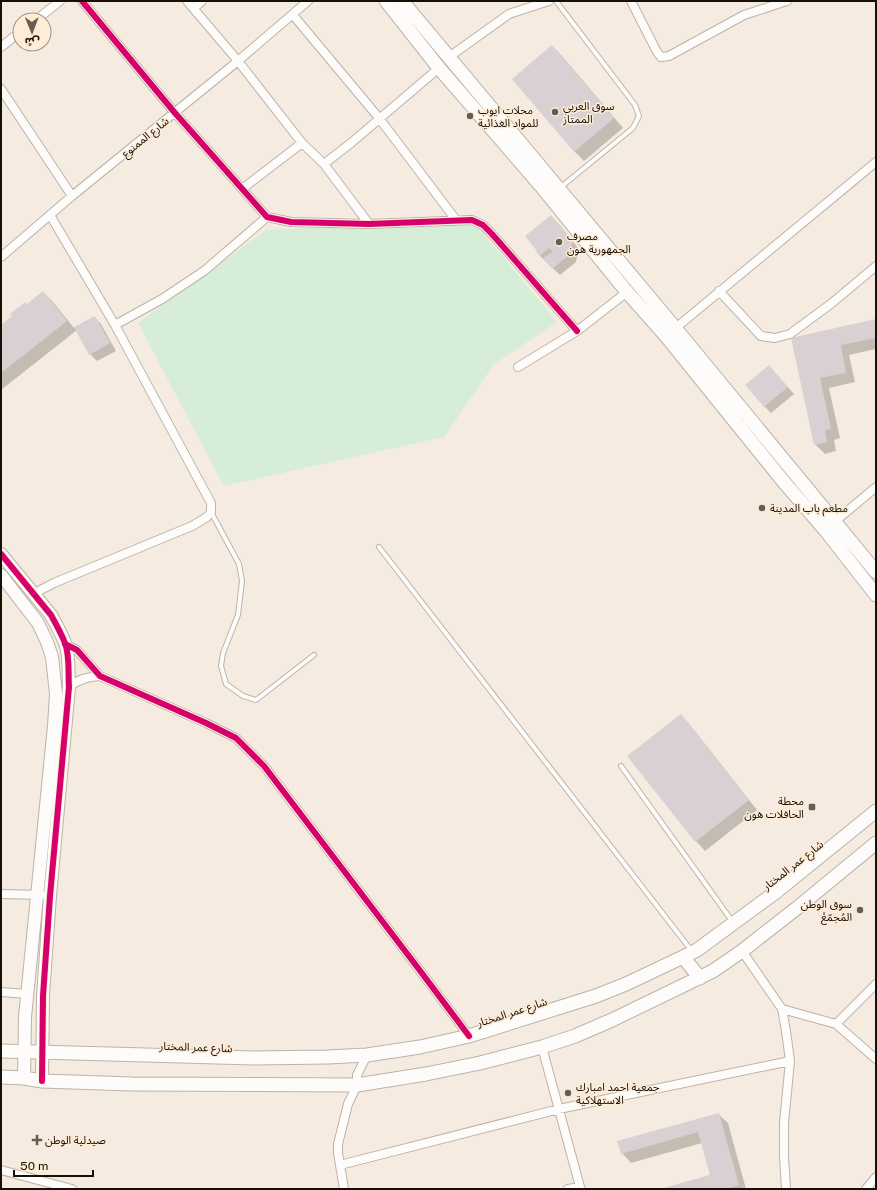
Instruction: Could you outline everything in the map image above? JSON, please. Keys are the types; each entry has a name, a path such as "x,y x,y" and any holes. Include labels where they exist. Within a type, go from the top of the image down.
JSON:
{"main road":[{"path":"386,1 439,68 541,186 569,211 671,332 835,521 876,572"},
{"path":"402,1 559,188 569,211 628,292 671,332 779,475 826,531 876,595"},
{"name":"شارع عمر المختار","path":"1,1051 254,1058 328,1057 367,1055 420,1047 468,1036 596,996 626,984 688,955 776,892 876,811"},
{"path":"1,1077 132,1084 357,1085 426,1074 480,1063 542,1047 575,1036 612,1020 713,971 742,951 876,843"},
{"path":"688,955 700,978"}],"street":[{"path":"46,12 60,1"},
{"path":"82,1 174,114 267,217 291,222 369,224 472,220 483,224 577,331"},
{"path":"187,1 238,61 302,143 324,164 369,224"},
{"path":"194,8 202,1"},
{"name":"شارع الممنوع","path":"1,257 72,196 174,114 308,1"},
{"path":"449,57 509,14 549,1"},
{"path":"631,1 661,57 668,56 744,15 786,1"},
{"path":"293,15 379,118 456,220"},
{"path":"1,47 12,38"},
{"path":"324,164 439,68"},
{"path":"1,88 72,196"},
{"path":"242,189 302,143"},
{"path":"671,332 876,162"},
{"path":"33,594 54,583 192,526 207,517 211,512 211,503 116,325 50,215"},
{"path":"116,325 162,299 204,271 267,217"},
{"path":"719,291 762,336 775,338 790,334 832,303 876,266"},
{"path":"518,367 577,331 628,292"},
{"path":"826,531 835,521 876,487"},
{"path":"3,560 51,615 56,623 65,644 68,667 69,687 50,896 43,996 42,1080"},
{"path":"1,575 38,623 48,642 52,657 56,694 38,895 25,1017 24,1078"},
{"path":"65,644 77,650 100,676 206,723 236,738 264,766 468,1036"},
{"path":"69,687 76,681 100,676"},
{"path":"1,894 50,896"},
{"path":"742,951 782,1009 790,1062 784,1123 786,1189"},
{"path":"836,1024 876,984"},
{"path":"1,992 27,994"},
{"path":"782,1009 836,1024 876,1059"},
{"path":"542,1047 580,1188 568,1189"},
{"path":"344,1189 338,1153 340,1135 348,1104 357,1085 357,1075 367,1055"},
{"path":"340,1165 559,1109 790,1062"},
{"path":"1,1170 72,1189"},
{"path":"866,1189 876,1177"}],"lane":[{"path":"556,1 635,105 639,116 633,128 559,188"},
{"path":"211,512 238,564 242,581 238,615 223,653 221,666 226,684 243,696 256,700 314,655"},
{"path":"379,547 688,955"},
{"path":"621,766 734,922"}],"green space":[{"path":"472,220 557,322 494,364 444,437 224,486 138,323 266,230"}],"building":[{"path":"552,45 614,118 574,152 512,79"},
{"path":"551,215 573,241 569,255 552,269 543,258 553,252 549,248 540,256 525,236"},
{"path":"43,291 67,321 1,373 1,325 12,316 10,314 25,302 27,304"},
{"path":"95,316 110,343 89,355 74,327"},
{"path":"876,319 876,338 841,345 846,373 820,378 831,429 825,430 827,442 814,445 791,338"},
{"path":"769,365 788,387 764,407 745,385"},
{"path":"681,714 749,800 695,842 627,756"},
{"path":"719,1113 739,1185 726,1189 660,1189 710,1175 698,1132 621,1154 617,1141"}],"cycle path":[{"path":"82,1 175,113 267,217 291,222 369,224 472,220 483,225 492,234 577,331"},
{"path":"1,554 51,615 67,648 68,659 69,687 50,896 43,996 42,1081"},
{"path":"65,644 77,650 100,676 206,723 236,738 264,766 469,1036"}],"place":[{"name":"سوق العربي الممتاز","path":"555,112"},
{"name":"محلات ايوب للمواد الغذائية","path":"470,116"},
{"name":"مصرف الجمهورية هون","path":"559,242"},
{"name":"مطعم باب المدينة","path":"762,508"},
{"name":"محطة الحافلات هون","path":"812,807"},
{"name":"سوق الوطن المُجمّعْ","path":"860,910"},
{"name":"جمعية احمد امبارك الاستهلاكية","path":"568,1093"},
{"name":"صيدلية الوطن","path":"37,1140"}]}
